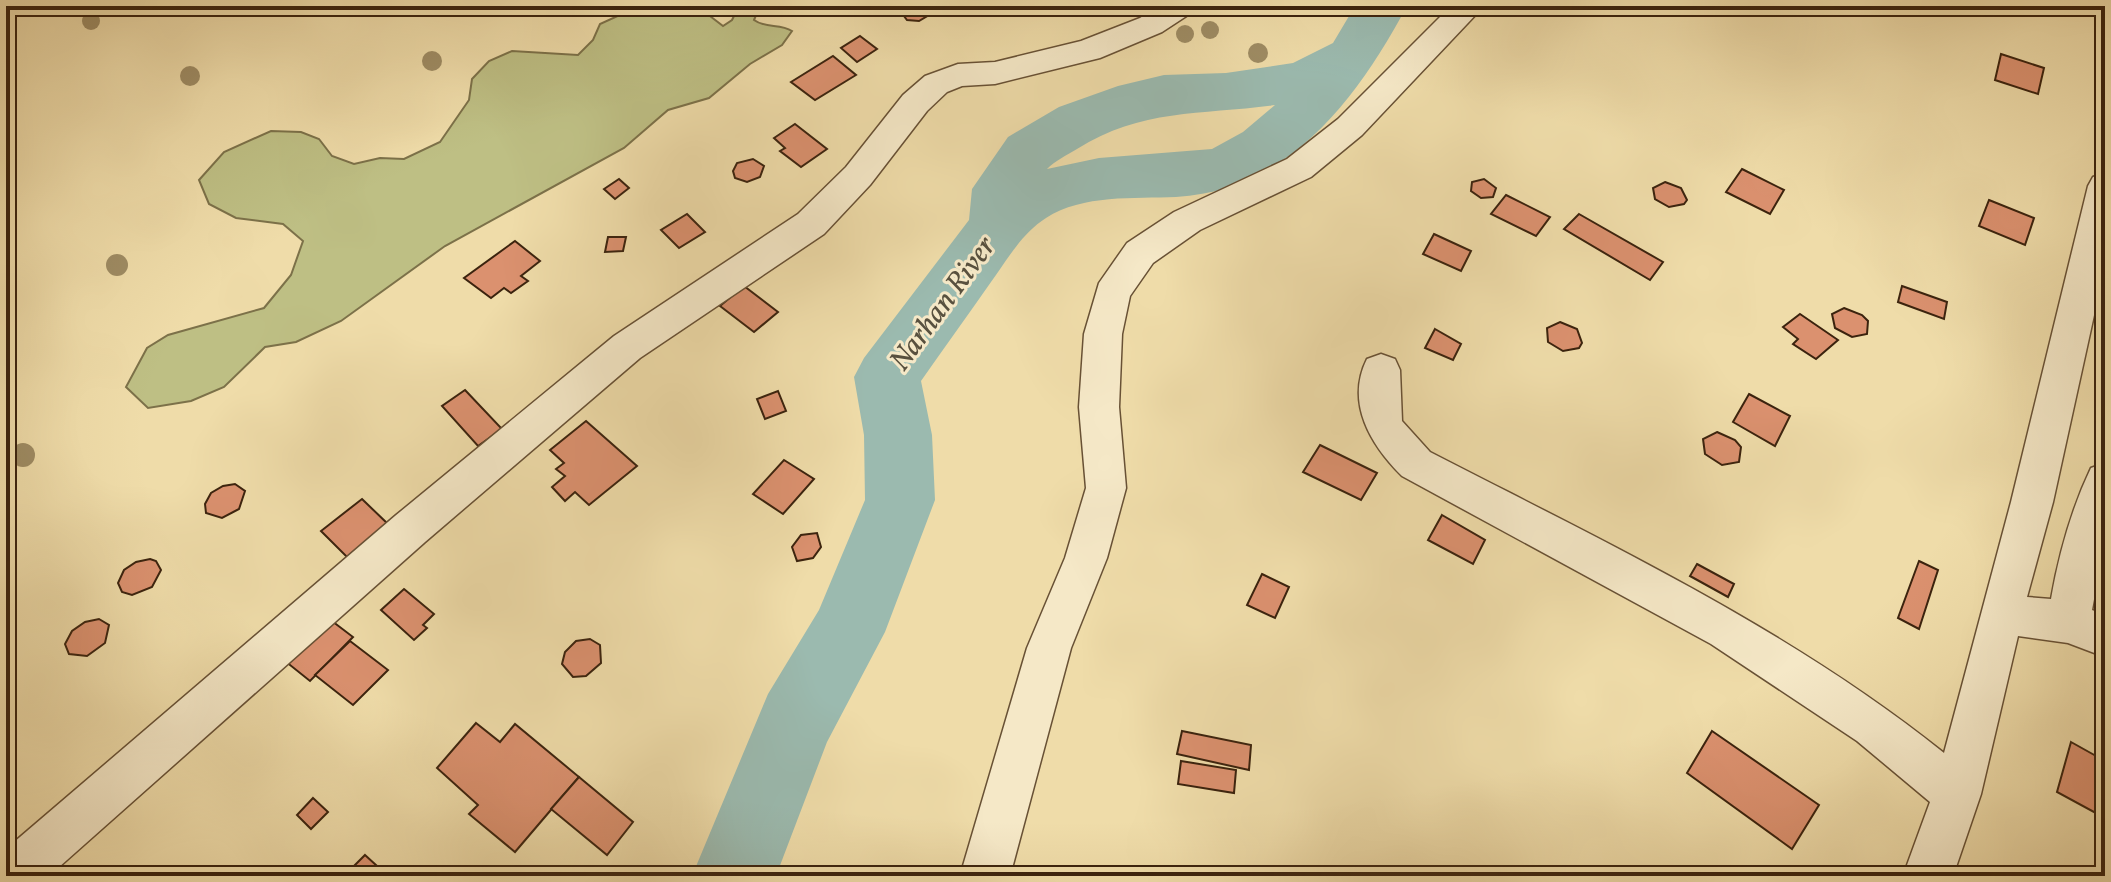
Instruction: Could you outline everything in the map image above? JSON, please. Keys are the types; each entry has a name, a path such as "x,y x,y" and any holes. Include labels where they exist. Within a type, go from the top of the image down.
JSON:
{"street":[{"path":"12,876 410,529 627,347 811,224 858,176 906,113 936,84 958,75 995,73 1089,50 1151,25 1180,6"},
{"path":"985,876 1049,648 1086,558 1106,488 1099,407 1103,334 1112,293 1140,253 1187,221 1299,168 1350,127 1469,6"},
{"path":"1928,876 1957,794 2032,502 2105,186"},
{"path":"1381,370 1380,419 1386,434 1416,464 1727,629 1873,725 1957,794"},
{"path":"2001,614 2087,629 2082,546 2105,481"}],"green space":[{"path":"626,6 705,6 706,13 723,26 732,20 739,6 760,6 754,20 792,31 782,45 750,64 709,98 668,110 624,148 445,246 341,321 296,342 265,347 224,387 191,401 148,408 126,387 147,348 168,335 264,308 291,275 303,241 283,224 236,218 209,204 199,180 224,152 271,131 301,132 319,139 332,156 354,164 380,158 404,159 440,142 469,100 472,79 489,61 512,51 578,55 593,40 600,24 620,15"}],"building":[{"path":"905,6 926,6 929,15 919,21 907,20 901,12"},
{"path":"860,36 877,49 857,62 841,48"},
{"path":"2001,54 2044,68 2038,94 1995,80"},
{"path":"833,56 856,75 815,100 791,82"},
{"path":"795,124 827,149 801,167 780,151 785,148 774,138"},
{"path":"753,159 764,166 760,177 747,182 735,178 733,171 737,163"},
{"path":"1742,169 1784,190 1770,214 1726,192"},
{"path":"619,179 629,188 615,199 604,189"},
{"path":"1484,179 1496,188 1493,197 1481,198 1471,191 1472,182"},
{"path":"1665,182 1681,188 1687,200 1684,204 1669,207 1655,199 1653,188"},
{"path":"1506,195 1550,217 1536,236 1491,214"},
{"path":"1989,200 2034,218 2025,245 1979,226"},
{"path":"687,214 705,232 679,248 661,230"},
{"path":"1579,214 1663,262 1650,280 1564,229"},
{"path":"1434,234 1471,251 1461,271 1423,254"},
{"path":"608,237 626,237 623,251 605,252"},
{"path":"515,241 540,261 521,276 528,281 511,293 504,288 491,298 464,278"},
{"path":"744,286 778,312 754,332 720,306"},
{"path":"1902,286 1947,302 1944,319 1898,302"},
{"path":"1844,308 1862,315 1868,321 1867,334 1852,337 1835,328 1832,314"},
{"path":"1800,314 1838,340 1816,359 1793,344 1798,339 1783,327"},
{"path":"1560,322 1577,329 1582,343 1579,348 1563,351 1548,342 1547,328"},
{"path":"1435,329 1461,344 1453,360 1425,348"},
{"path":"465,390 502,429 478,446 442,406"},
{"path":"778,391 786,411 765,419 757,399"},
{"path":"1749,394 1790,416 1775,446 1733,422"},
{"path":"586,421 637,466 589,505 575,492 565,501 552,487 565,476 556,469 564,463 550,450"},
{"path":"1717,432 1735,440 1741,447 1739,462 1722,465 1705,454 1703,439"},
{"path":"1320,445 1377,473 1361,500 1303,472"},
{"path":"784,460 814,479 783,514 753,494"},
{"path":"235,484 245,491 239,509 222,518 206,513 205,504 211,493"},
{"path":"362,499 390,526 349,559 321,531"},
{"path":"1442,515 1485,540 1473,564 1428,540"},
{"path":"817,533 821,547 813,558 797,561 792,547 801,535"},
{"path":"156,561 161,570 152,587 132,595 122,592 118,583 124,570 136,562"},
{"path":"1919,561 1938,570 1919,629 1898,618"},
{"path":"1697,564 1734,584 1728,597 1690,576"},
{"path":"1262,574 1289,587 1275,618 1247,605"},
{"path":"404,589 434,614 423,625 427,628 414,640 381,610"},
{"path":"328,618 353,637 310,681 285,661"},
{"path":"99,619 109,625 105,643 87,656 69,654 65,644 72,631 85,622"},
{"path":"590,639 600,645 601,663 586,676 573,677 562,664 565,652 576,641"},
{"path":"350,641 388,670 353,705 315,675"},
{"path":"476,723 500,742 515,724 579,777 515,852 469,814 478,805 437,768"},
{"path":"1182,731 1251,745 1249,770 1177,754"},
{"path":"1712,731 1819,805 1792,849 1687,773"},
{"path":"2071,742 2105,761 2105,818 2057,792"},
{"path":"1181,761 1236,770 1234,793 1178,784"},
{"path":"579,777 633,822 607,855 551,809"},
{"path":"313,798 328,812 311,829 297,815"},
{"path":"365,855 388,876 344,876"},
{"path":"184,869 195,876 162,876"}],"waterway":[{"name":"Narhan River","path":"998,226 1002,189 1028,152 1079,121 1118,106 1164,95 1226,92 1305,81 1353,56 1381,6"},
{"path":"998,226 1026,201 1069,185 1115,178 1202,173 1236,163 1278,134 1341,69"},
{"name":"Narhan River","path":"734,876 796,721 848,632 900,500 898,435 887,377 998,226"}]}
